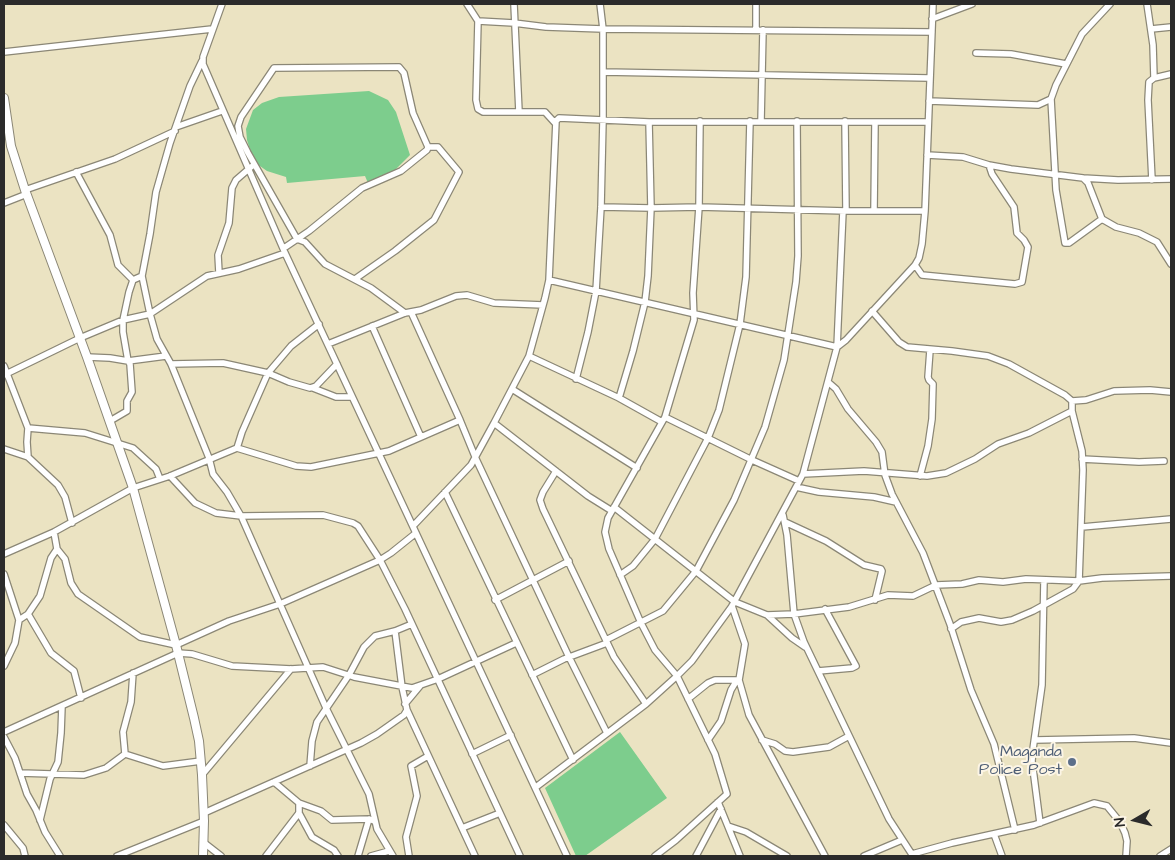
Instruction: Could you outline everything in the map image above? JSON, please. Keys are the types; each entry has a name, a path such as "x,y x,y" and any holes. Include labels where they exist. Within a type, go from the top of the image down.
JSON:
{"street":[{"path":"222,4 202,61 190,86 156,192 142,276 157,339 171,364 209,458 213,474 227,492 240,516 326,708 369,794 372,820 391,854 372,856"},
{"path":"467,4 478,21 477,107 483,112 545,112 555,123"},
{"path":"514,4 519,112"},
{"path":"576,379 596,291 601,207 603,120 603,29 600,4"},
{"path":"756,4 756,30"},
{"path":"548,280 789,334 837,347 841,345 915,265 921,251 925,210 933,4"},
{"path":"932,18 972,4"},
{"path":"1102,219 1069,243 1065,243 1060,204 1056,190 1051,99 1066,64 1082,34 1110,4"},
{"path":"1146,4 1151,29 1154,78"},
{"path":"478,21 546,27 603,29 932,32"},
{"path":"1151,29 1171,27"},
{"path":"4,52 212,29"},
{"path":"761,121 763,30"},
{"path":"976,53 1011,54 1066,64"},
{"path":"202,61 222,111 284,250 512,735 566,856"},
{"path":"428,147 414,113 404,73 399,67 274,68 241,117 238,126 240,137 254,164 297,239 305,242 325,264 371,288 408,313 460,420 476,459 569,657 607,733"},
{"path":"603,72 929,78"},
{"path":"1152,180 1148,100 1149,82 1154,78 1171,74"},
{"path":"4,98 11,146 117,442 132,488 177,649 194,718 201,762 204,817 202,856"},
{"path":"929,101 1038,105 1051,99"},
{"path":"4,203 76,172 115,159 175,129 222,111"},
{"path":"413,526 466,472 476,459 529,356 548,280 555,123 559,118 649,122 928,122"},
{"path":"655,856 676,840 727,794 719,764 677,676 655,650 641,623 606,540 606,524 664,419 683,358 694,313 693,294 699,207 700,121"},
{"path":"620,575 633,566 655,539 708,438 719,410 740,324 746,277 750,121"},
{"path":"532,675 606,641 663,611 696,571 752,460 777,391 789,334 797,265 797,121"},
{"path":"536,787 646,704 692,660 734,604 804,474 837,347 844,211 845,121"},
{"path":"619,398 645,302 651,246 649,122"},
{"path":"874,211 875,122"},
{"path":"5,375 80,338 123,320 150,314 203,278 239,269 284,250 362,188 401,171 424,153 428,147"},
{"path":"355,279 396,251 434,220 459,172 438,147 428,147"},
{"path":"927,155 963,157 989,164 1083,178 1171,179"},
{"path":"219,273 218,255 229,223 232,188 236,180 254,164"},
{"path":"915,265 922,275 1015,284 1022,282 1028,247 1017,233 1014,207 992,174 989,164"},
{"path":"76,172 110,235 118,265 132,280"},
{"path":"1083,178 1088,183 1102,219 1116,227 1139,233 1157,242 1171,264"},
{"path":"601,207 699,207 844,211 925,210"},
{"path":"132,280 142,276"},
{"path":"110,422 127,411 127,401 132,388 130,364 122,332 132,280"},
{"path":"328,344 372,326 452,297 463,295 494,303 543,306"},
{"path":"872,311 899,342 908,347 988,356 1059,391 1072,401 1086,400 1114,391 1150,390 1171,392"},
{"path":"237,448 268,373 291,346 319,324"},
{"path":"372,326 421,437"},
{"path":"920,476 928,446 932,419 933,384 928,377 930,350"},
{"path":"87,357 128,362 166,356"},
{"path":"529,356 708,438 797,484 819,492 896,502"},
{"path":"171,364 223,362 268,373 294,384 313,388 336,397 352,397"},
{"path":"313,388 337,364"},
{"path":"4,366 5,375 28,428 26,442 28,457"},
{"path":"828,382 836,389 848,409 879,446 896,502 917,539 936,585 971,690 994,744 1014,830"},
{"path":"512,389 637,468"},
{"path":"951,629 961,622 979,618 1001,622 1012,620 1073,589 1080,580 1082,459 1072,410 1072,401"},
{"path":"804,474 864,471 920,476 946,473 975,459 998,444 1029,433 1072,410"},
{"path":"4,554 72,523 132,488 170,476 209,458 237,448 290,465 306,467 379,454 460,420"},
{"path":"494,423 556,471 655,539 734,604 767,615 794,614 856,606 888,595 913,596 936,585 962,584 978,580 1003,582 1026,579 1080,580 1171,576"},
{"path":"28,428 84,433 133,448 156,469 160,479"},
{"path":"4,449 28,457 60,487 65,497 72,523"},
{"path":"1082,459 1139,462 1164,460"},
{"path":"556,471 540,500 543,509 618,664 646,704"},
{"path":"170,476 195,503 216,513 240,516 323,515 353,523 361,531 380,560 412,624 520,856"},
{"path":"445,492 573,760"},
{"path":"783,515 794,614 806,648 881,804 913,855 952,843 1040,823 1094,803 1107,806 1116,815 1125,833 1126,856"},
{"path":"1082,527 1171,519"},
{"path":"784,522 814,535 864,564 881,568 882,571 875,600"},
{"path":"54,532 57,549 65,559 71,583 78,594 140,637 232,666 291,669 323,667 402,687 420,686 516,643"},
{"path":"4,732 133,673 230,621 280,604 380,560 416,533"},
{"path":"19,620 28,614 40,596 51,558 57,549"},
{"path":"495,600 569,561"},
{"path":"4,574 19,620 15,642 4,666"},
{"path":"1040,823 1032,761 1042,685 1044,580"},
{"path":"708,740 724,714 731,690 738,680 745,644 734,604"},
{"path":"818,671 856,666 825,609"},
{"path":"28,614 51,654 74,671 81,698"},
{"path":"767,615 806,648"},
{"path":"310,766 314,731 317,722 349,675 358,656 372,638 412,624"},
{"path":"395,631 407,710 475,856"},
{"path":"202,775 291,669"},
{"path":"125,754 123,732 131,702 133,673"},
{"path":"688,699 708,683 715,680 738,680"},
{"path":"738,680 749,715 824,856"},
{"path":"405,704 420,686"},
{"path":"40,820 59,752 62,706"},
{"path":"118,856 204,817 274,782 347,750 377,734 402,716 407,710"},
{"path":"472,754 512,735"},
{"path":"4,736 27,794 45,832 60,856"},
{"path":"762,740 793,752 829,747 849,736"},
{"path":"1035,740 1134,738 1171,743"},
{"path":"125,754 162,766 201,762"},
{"path":"20,773 80,775 110,766 125,754"},
{"path":"409,856 406,838 416,796 411,766 428,756"},
{"path":"274,782 299,803 317,809 332,820 372,820"},
{"path":"718,802 740,856"},
{"path":"299,803 299,813 312,837 334,850 338,856"},
{"path":"696,856 721,809"},
{"path":"266,856 299,813"},
{"path":"462,828 500,813"},
{"path":"358,856 372,820"},
{"path":"4,825 23,848 25,856"},
{"path":"728,826 746,832 787,856"},
{"path":"994,834 1002,856"},
{"path":"864,856 902,840"},
{"path":"203,842 220,856"},
{"path":"1160,856 1171,849"}],"green space":[{"path":"369,91 388,100 396,112 410,155 395,170 368,183 365,176 287,183 286,177 267,171 257,164 251,153 246,129 253,110 262,103 279,97"},
{"path":"620,732 667,798 585,856 576,856 545,788"}],"place":[{"name":"Maganda Police Post","path":"1072,762"}]}
